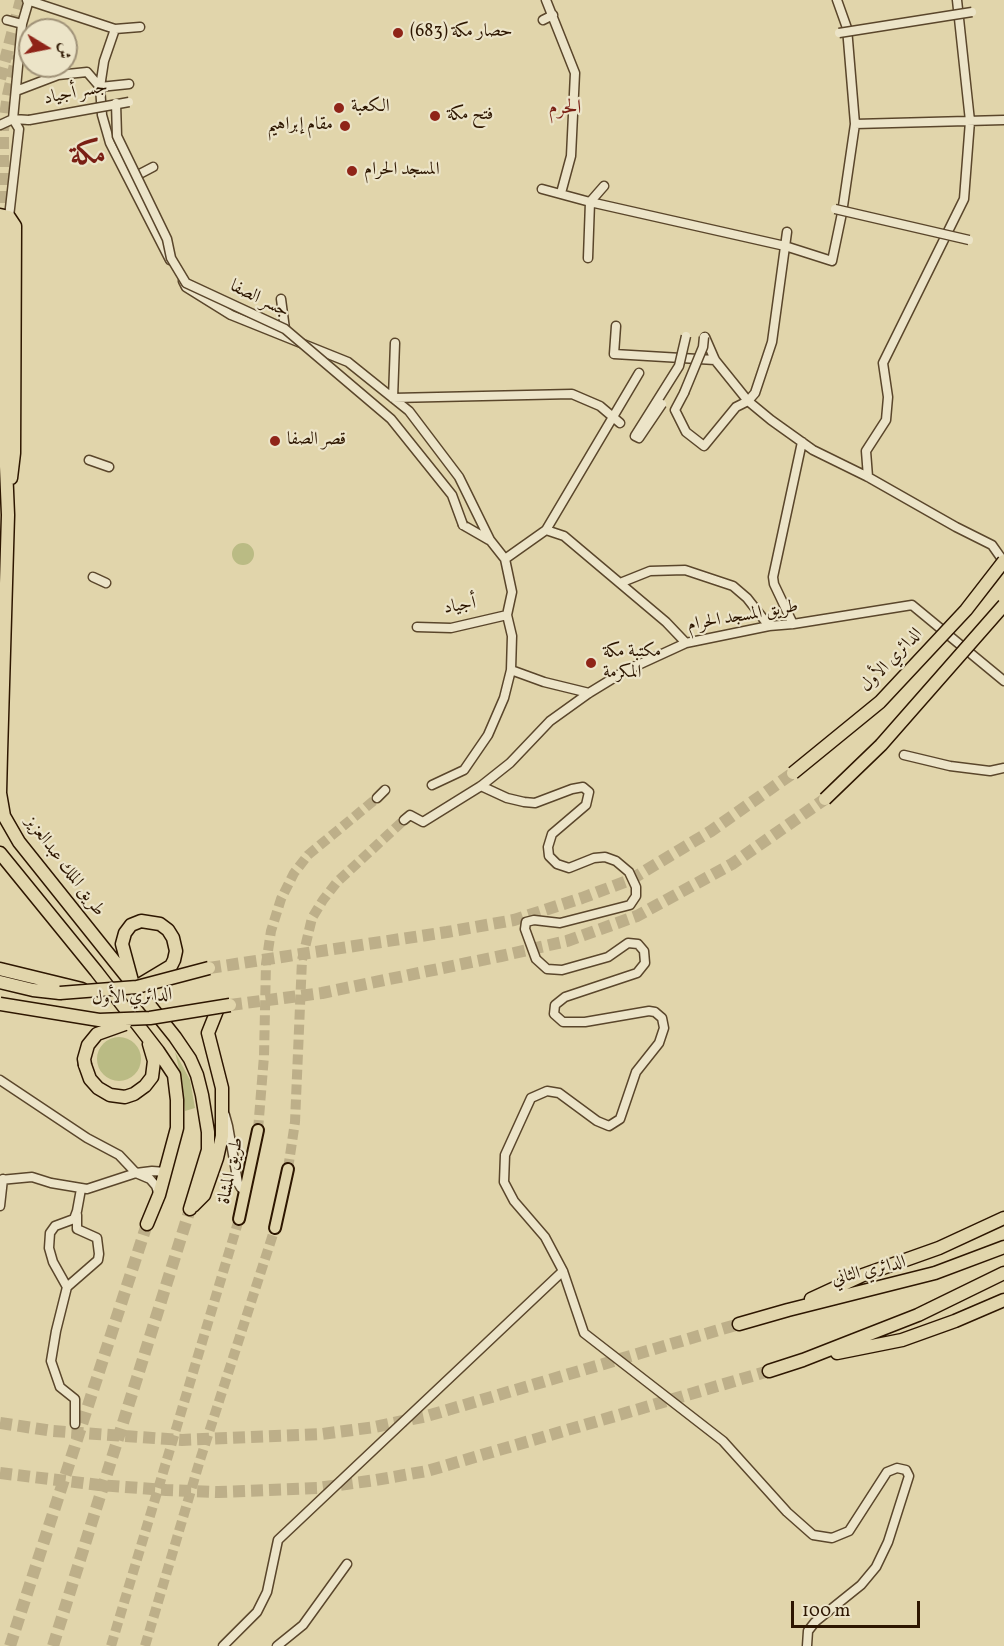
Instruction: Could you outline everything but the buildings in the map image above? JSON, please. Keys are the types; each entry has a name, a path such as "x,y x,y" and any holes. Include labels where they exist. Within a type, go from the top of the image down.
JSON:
{"highway":[{"name":"طريق الملك عبدالعزيز","path":"4,218 4,405 8,514 0,793 4,816 19,842 136,987 190,1059 197,1075 208,1132 208,1150 190,1209 204,1195 217,1158 222,1136 223,1110"},
{"name":"الدائري الأول","path":"793,773 880,702 966,610 1004,562"},
{"path":"825,799 881,745 1004,605"},
{"path":"0,853 5,864 24,880 174,1075 177,1128 159,1195 147,1224"},
{"path":"24,880 40,868"},
{"path":"141,921 151,921 160,924 174,938 176,951 174,960 165,970 136,987 122,944 125,933 131,925 141,921"},
{"name":"الدائري الأول","path":"4,983 65,990 102,990 136,987 209,968"},
{"path":"0,969 65,990"},
{"name":"الدائري الأول","path":"0,1004 99,1020 150,1018 224,1006 208,1033 220,1083 223,1110"},
{"path":"147,1037 154,1061 152,1077 145,1086 125,1097 110,1095 90,1079 84,1059 88,1045 97,1034 150,1018"},
{"path":"788,1310 863,1275 939,1248 1004,1218"},
{"name":"الدائري الثاني","path":"739,1324 903,1283 1004,1247"},
{"path":"770,1371 918,1315 1004,1273"},
{"path":"803,1360 902,1340 1004,1300"}],"main road":[{"name":"طريق المشاة","path":"239,1219 258,1130"},
{"path":"275,1228 288,1169"}],"street":[{"path":"24,18 28,0 114,29 140,27"},
{"path":"546,0 575,73 571,156 561,193"},
{"path":"542,189 785,246 832,261 842,213 855,124 847,28 837,0"},
{"path":"868,477 866,451 886,420 888,397 883,363 964,199 970,121 957,0"},
{"path":"839,33 972,12"},
{"path":"543,20 553,15"},
{"path":"8,20 18,23"},
{"path":"114,29 104,61 100,87 102,115 110,144 186,287 240,319 348,362 409,411 459,477 490,540 505,560 512,592 507,615 512,636 512,670 504,699 488,735 464,770 432,785"},
{"path":"4,218 19,129 13,119 18,69"},
{"path":"16,92 58,75 87,72 100,87"},
{"path":"100,87 129,84"},
{"name":"جسر أجياد","path":"13,119 29,120 129,102"},
{"name":"جسر الصفا","path":"116,103 117,136 167,238 171,258 186,283 285,329 391,419 452,495 463,525 490,540"},
{"path":"0,125 13,119"},
{"path":"855,124 1004,120"},
{"path":"129,180 153,167"},
{"path":"588,258 590,202 604,186"},
{"path":"835,209 969,240"},
{"path":"686,336 679,366 635,436 639,438 664,402 675,410 686,432 704,446 736,407 748,401 755,393 771,342 787,232"},
{"path":"281,299 285,329"},
{"path":"616,326 614,354 715,360"},
{"path":"675,410 703,347 704,337 715,360 748,401 802,442 992,545 1004,562"},
{"path":"393,398 395,343"},
{"path":"505,560 546,530 616,421 639,373"},
{"path":"393,398 572,394 600,406 616,421"},
{"path":"793,624 774,584 773,577 802,442"},
{"path":"89,460 109,466"},
{"path":"546,530 564,536 666,621 686,643"},
{"path":"620,583 651,571 685,570 733,586 747,598 769,626"},
{"path":"93,577 106,583"},
{"name":"طريق المسجد الحرام","path":"407,817 423,822 481,786 510,763 550,721 589,693 625,671 686,643 769,626 912,605 1004,681"},
{"name":"أجياد","path":"417,627 451,628 507,615"},
{"path":"512,670 544,682 589,693"},
{"path":"904,755 950,766 990,771 1004,768"},
{"path":"481,786 507,798 524,802 535,802 583,787 589,792 586,805 552,834 548,846 549,856 557,864 568,867 594,858 605,857 616,861 629,872 636,887 636,897 630,905 560,923 534,920 526,922 525,929 536,959 547,969 562,970 608,957 628,943 638,944 644,951 645,963 637,973 565,997 555,1005 554,1014 563,1022 585,1022 649,1011 655,1012 662,1018 664,1028 659,1043 636,1072 620,1119 609,1126 597,1121 559,1093 546,1091 531,1098 505,1155 504,1182 514,1201 546,1238 563,1271 584,1333 723,1441 788,1512 813,1535 832,1538 849,1531 887,1472 897,1468 906,1470 909,1476 888,1542 876,1567 861,1585 815,1622 808,1631 807,1646"},
{"path":"377,798 385,790"},
{"path":"0,1080 87,1138 119,1155 136,1173 150,1179 159,1195"},
{"path":"223,1110 238,1183 246,1190"},
{"path":"0,1206 2,1180 32,1177 87,1189 136,1173 166,1172"},
{"path":"67,1287 53,1262 49,1248 50,1233 55,1226 74,1220 81,1189"},
{"path":"75,1424 75,1399 60,1387 51,1361 67,1287 98,1260 98,1238 77,1229 77,1211"},
{"path":"223,1646 257,1612 267,1592 278,1540 563,1271"},
{"path":"277,1646 303,1625 347,1564"}],"green space":[{"path":"243,543 251,546 254,554 251,562 243,565 235,562 232,554 235,546"},
{"path":"119,1037 135,1043 141,1059 135,1075 119,1081 103,1075 97,1059 103,1043"},
{"path":"175,1052 190,1080 195,1108 185,1111 182,1081"}],"tunnel":[{"path":"0,79 21,0"},
{"path":"3,221 3,130 17,56"},
{"path":"209,968 514,920 582,898 630,880 711,831 793,773"},
{"path":"258,1130 264,1056 266,964 271,931 281,899 294,873 308,855 377,798"},
{"path":"230,1005 322,993 567,941 637,916 732,864 825,799"},
{"path":"288,1169 295,1122 302,960 312,918 337,882 404,820"},
{"path":"53,1646 190,1209"},
{"path":"111,1646 239,1219"},
{"path":"10,1646 147,1224"},
{"path":"145,1646 200,1460 275,1228"},
{"path":"0,1423 53,1431 182,1440 322,1434 375,1427 427,1416 739,1324"},
{"path":"0,1473 99,1485 166,1490 218,1492 317,1488 427,1471 769,1371"}],"place":[{"name":"حصار مكة (683)","path":"398,33"},
{"name":"الكعبة","path":"339,108"},
{"name":"فتح مكة","path":"435,116"},
{"name":"مقام إبراهيم","path":"345,126"},
{"name":"المسجد الحرام","path":"352,171"},
{"name":"قصر الصفا","path":"275,441"},
{"name":"مكتبة مكة المكرمة","path":"591,663"}],"district":[{"name":"الحرم","path":"565,109"},
{"name":"مكة","path":"88,157"}]}
